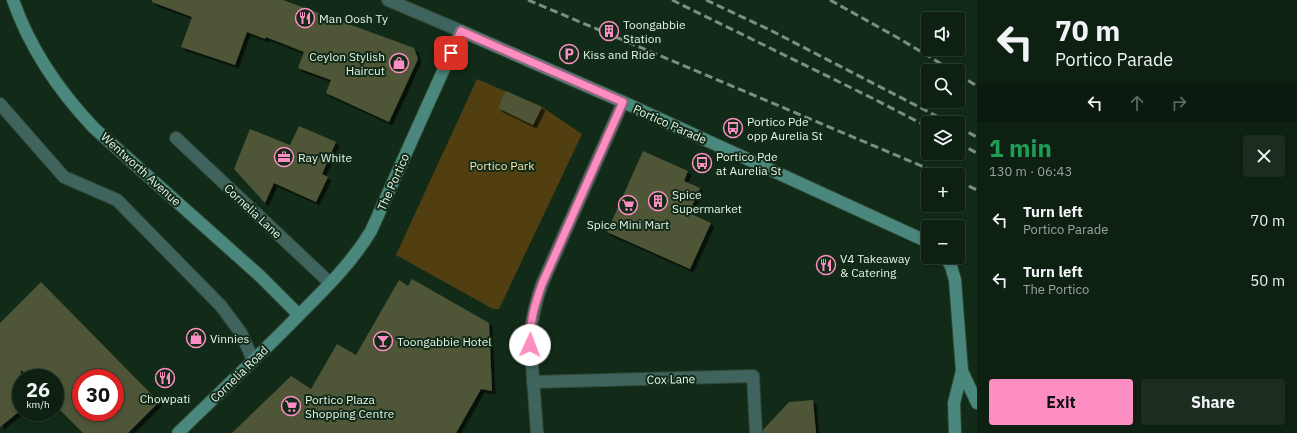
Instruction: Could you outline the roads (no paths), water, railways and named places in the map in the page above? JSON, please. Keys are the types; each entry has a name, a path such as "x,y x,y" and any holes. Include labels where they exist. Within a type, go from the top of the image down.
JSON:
{"main road":[{"name":"Wentworth Avenue","path":"13,0 19,17 42,62 56,84 75,108 94,128 260,276 299,315"},
{"name":"The Portico","path":"299,315 351,259 371,231 461,31"},
{"name":"Portico Parade","path":"461,31 623,102 921,239"},
{"path":"949,264 955,280 962,371 954,403 955,433"},
{"name":"Cornelia Road","path":"178,433 299,315"},
{"path":"962,371 977,403"}],"street":[{"name":"Portico Parade","path":"388,0 461,31"},
{"path":"537,433 530,336 535,304 542,284 623,102"},
{"path":"0,104 64,177 117,200 215,300 241,333 253,360"},
{"name":"Cornelia Lane","path":"176,138 330,283"},
{"name":"Cox Lane","path":"533,382 754,376 756,433"}],"railway":[{"path":"528,0 926,168"},
{"path":"672,0 921,123"},
{"path":"706,0 770,30 936,116"},
{"path":"830,0 941,64"},
{"path":"965,78 977,86"},
{"path":"965,131 977,137"},
{"path":"965,147 977,153"},
{"path":"965,184 977,190"}],"place":[{"name":"Man Oosh Ty","path":"305,18"},
{"name":"Toongabbie Station","path":"609,31"},
{"name":"Kiss and Ride","path":"569,54"},
{"name":"Ceylon Stylish Haircut","path":"399,63"},
{"name":"Portico Pde opp Aurelia St","path":"733,128"},
{"name":"Ray White","path":"284,157"},
{"name":"Portico Pde at Aurelia St","path":"702,163"},
{"name":"Spice Supermarket","path":"658,201"},
{"name":"Spice Mini Mart","path":"628,205"},
{"name":"V4 Takeaway & Catering","path":"826,265"},
{"name":"Vinnies","path":"196,338"},
{"name":"Toongabbie Hotel","path":"383,341"},
{"name":"Chowpati","path":"165,378"},
{"name":"Portico Plaza Shopping Centre","path":"291,406"}],"park label":[{"name":"Portico Park","path":"502,165"}]}
